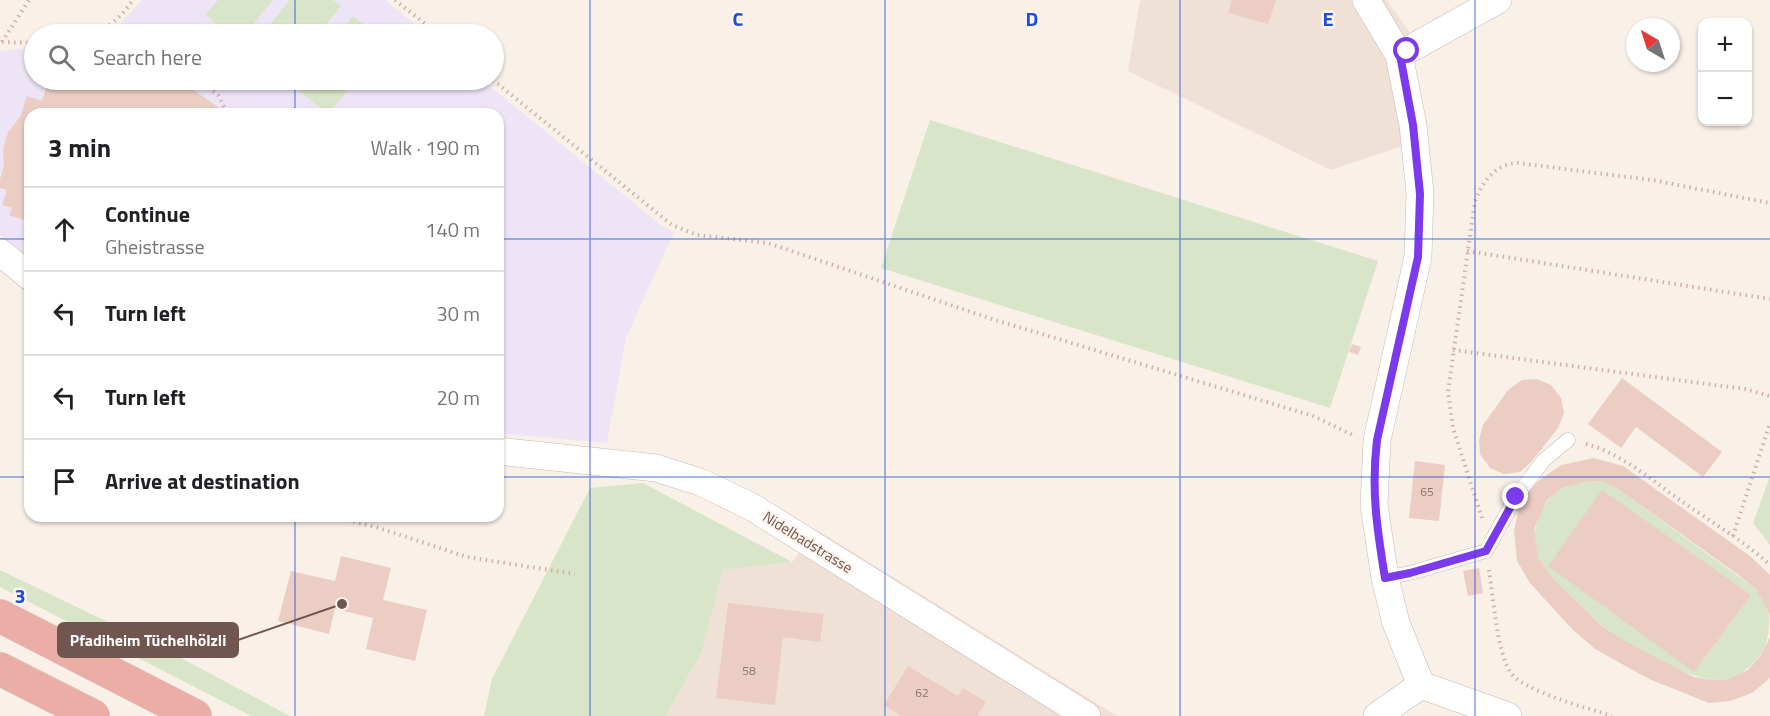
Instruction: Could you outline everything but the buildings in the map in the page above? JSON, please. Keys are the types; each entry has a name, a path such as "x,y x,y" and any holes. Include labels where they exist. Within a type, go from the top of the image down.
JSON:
{"highway":[{"path":"0,616 195,716"},
{"path":"0,669 93,716"}],"street":[{"path":"1366,0 1400,55 1413,125 1420,194 1418,257 1374,458 1374,505 1385,578 1396,623 1421,685 1508,716"},
{"path":"1400,55 1498,0"},
{"path":"0,252 24,272"},
{"name":"Nidelbadstrasse","path":"504,452 656,468 700,482 752,507 1088,716"},
{"path":"1377,716 1421,685"}],"lane":[{"path":"1385,578 1486,551 1516,497 1543,461 1568,440"}],"path":[{"path":"1,42 29,0"},
{"path":"111,24 122,15 133,0"},
{"path":"395,0 425,24"},
{"path":"1,42 24,43"},
{"path":"504,89 672,225 697,235 768,243 992,319 1312,416 1361,438"},
{"path":"212,90 218,95 225,108"},
{"path":"1770,202 1652,180 1518,163 1507,164 1497,169 1480,188 1475,201 1453,350 1745,389 1770,396"},
{"path":"1467,251 1770,299"},
{"path":"1732,536 1770,423"},
{"path":"1568,440 1600,448 1622,460 1770,565"},
{"path":"354,522 467,556 575,574"}],"shaded area":[{"path":"142,0 385,0 415,24 120,24"},
{"path":"1140,0 1387,0 1410,33 1408,144 1331,170 1128,71"},
{"path":"24,48 24,90 494,90 662,226 674,232 626,338 607,443 504,434 504,108 24,108 24,256 0,235 0,51"},
{"path":"817,530 1117,716 666,716 702,651 723,570 792,562"}],"green space":[{"path":"218,0 273,0 253,24 216,24 205,15"},
{"path":"290,0 333,0 341,6 326,24 270,24"},
{"path":"353,16 363,24 346,24"},
{"path":"298,90 348,90 333,108 320,108"},
{"path":"930,120 1378,261 1330,408 881,268"},
{"path":"1770,476 1770,545 1753,523"},
{"path":"1601,481 1618,489 1756,589 1769,612 1769,631 1761,654 1744,672 1731,678 1714,680 1681,671 1663,663 1604,627 1543,568 1537,557 1534,538 1543,507 1549,499 1565,487 1578,483"},
{"path":"643,483 792,562 723,570 702,651 666,716 484,716 492,679 590,488"},
{"path":"0,570 166,650 290,716 251,716 0,587"}],"place":[{"name":"Pfadiheim Tüchelhölzli","path":"342,604"}],"route":[{"path":"1407,51 1400,55 1413,125 1420,194 1418,257 1374,458 1374,505 1385,578 1486,551 1516,497"}]}
